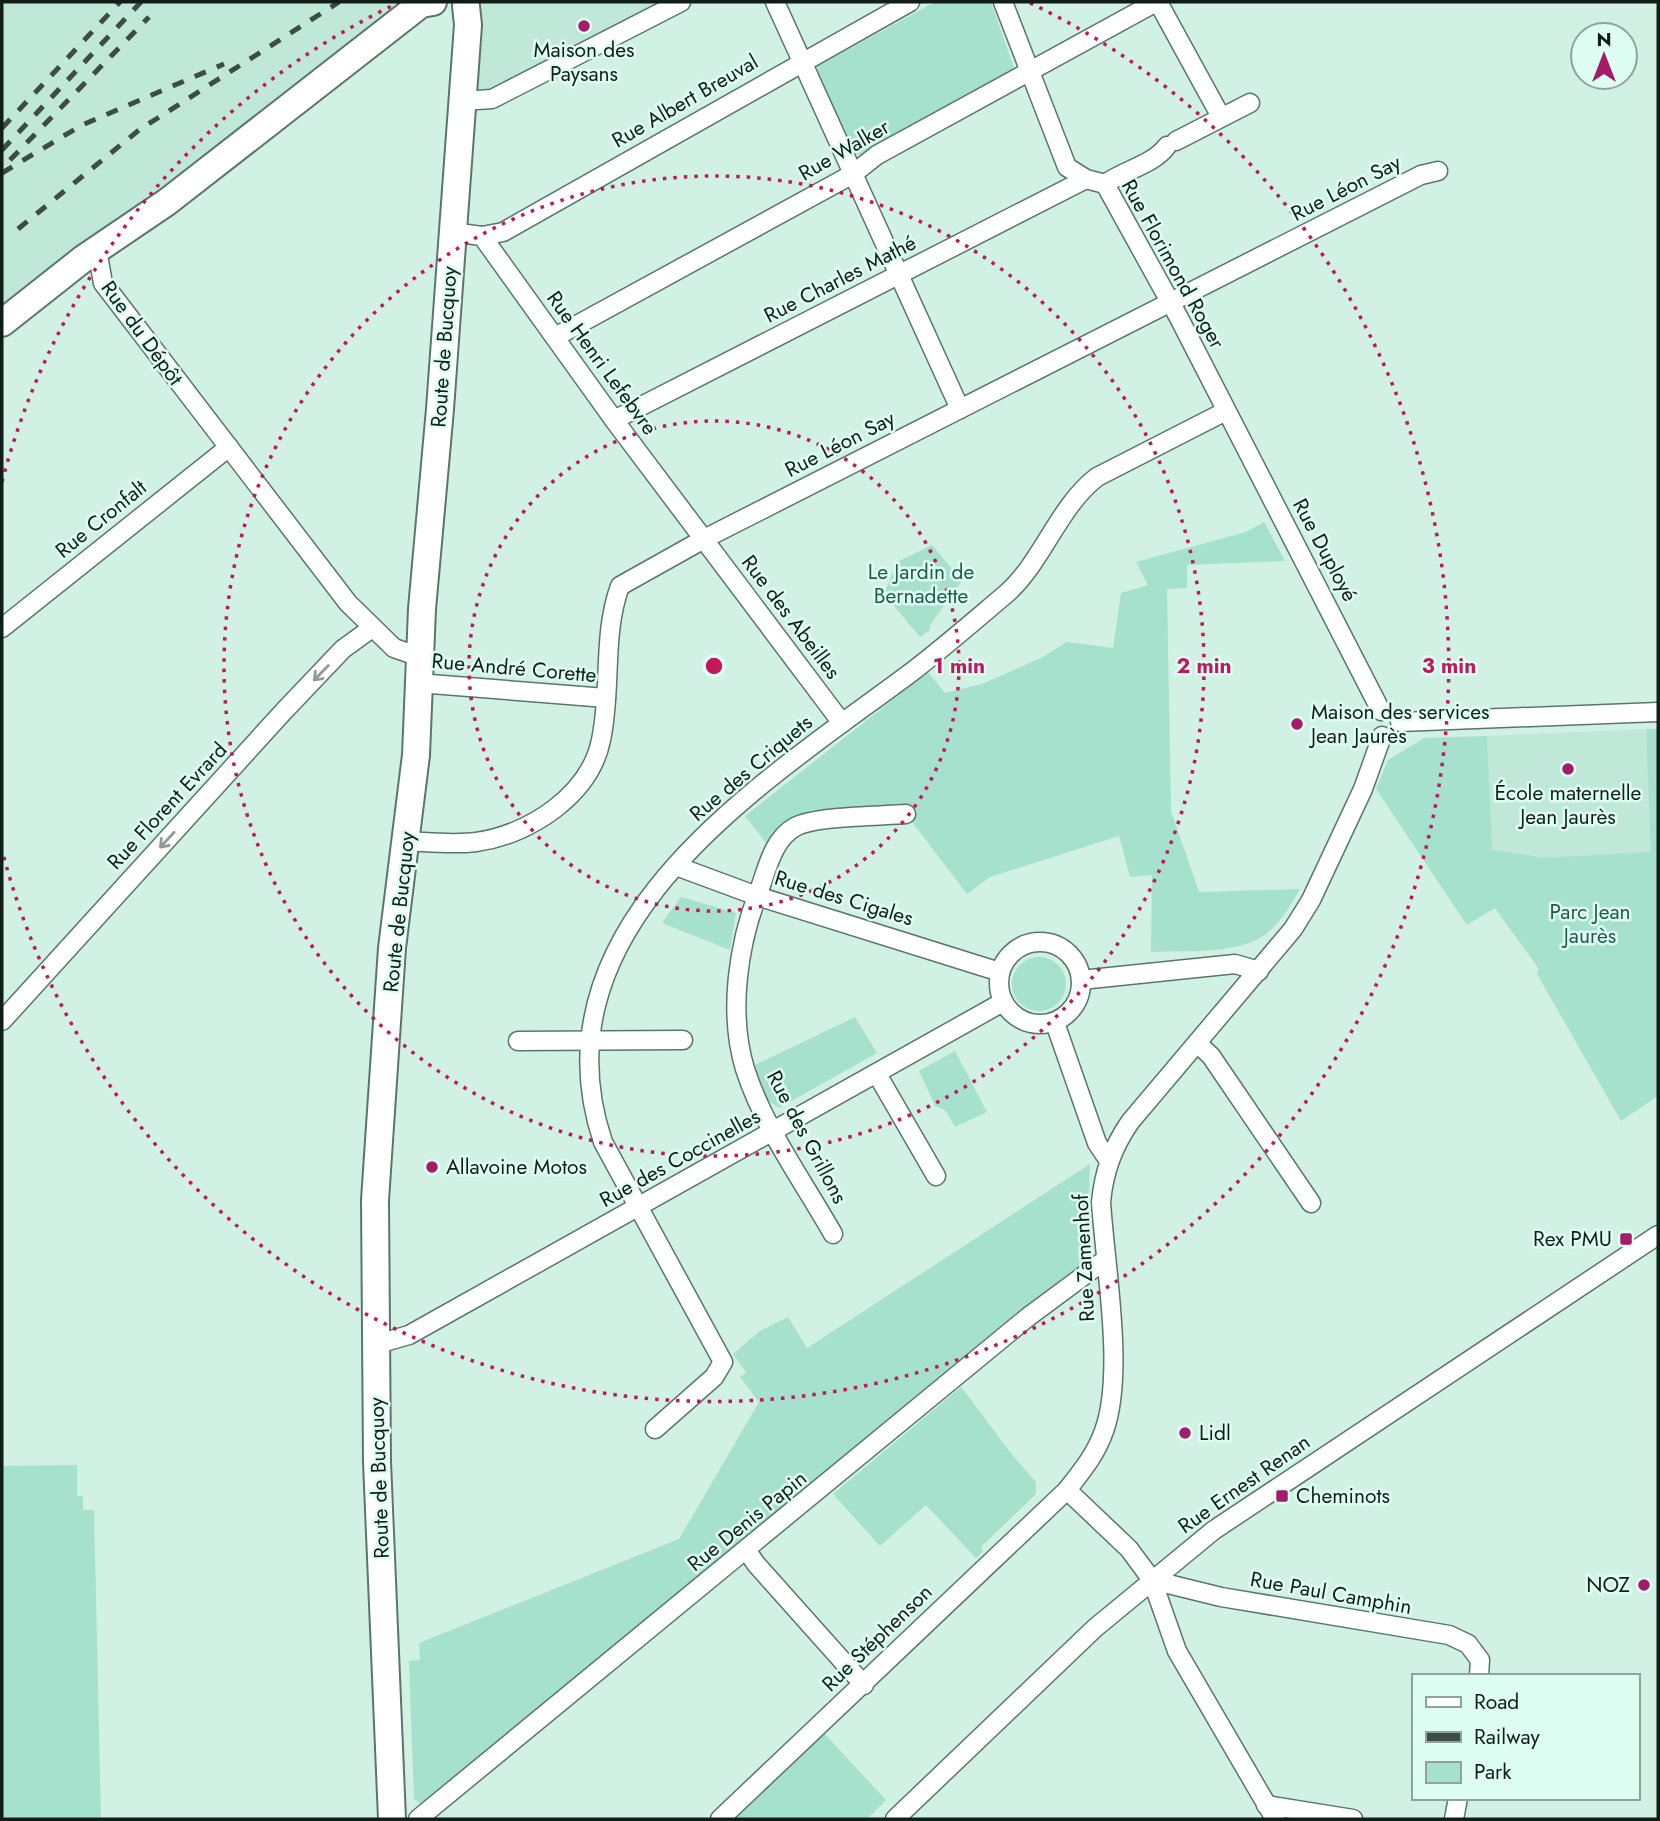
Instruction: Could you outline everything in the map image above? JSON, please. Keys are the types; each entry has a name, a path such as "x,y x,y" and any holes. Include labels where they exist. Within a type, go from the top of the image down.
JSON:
{"main road":[{"path":"2,323 97,250 167,202 421,4 433,2"},
{"name":"Route de Bucquoy","path":"392,1819 375,1341 375,1200 393,948 416,755 419,657 468,25 462,3"}],"street":[{"path":"462,101 492,99 681,2"},
{"path":"775,2 960,409"},
{"name":"Rue Albert Breuval","path":"482,236 503,232 909,2"},
{"name":"Rue Florimond Roger","path":"1003,2 1068,167 1086,179 1105,184 1171,302 1226,411"},
{"path":"1157,2 1221,117"},
{"name":"Rue Walker","path":"555,337 853,174 877,155 1157,2"},
{"path":"1105,184 1121,173 1159,157 1171,144 1250,103"},
{"name":"Rue Léon Say","path":"406,841 441,844 480,842 535,821 561,804 594,765 601,739 606,698 612,609 620,586 704,539 1421,174 1438,172"},
{"name":"Rue Charles Mathé","path":"614,420 1086,179"},
{"path":"453,232 482,236"},
{"name":"Rue Henri Lefebvre","path":"482,236 614,420 704,539"},
{"name":"Rue du Dépôt","path":"97,250 103,282 348,603 394,648 419,657"},
{"name":"Rue Duployé","path":"1226,411 1381,711"},
{"name":"Rue des Criquets","path":"655,1429 715,1377 723,1362 603,1142 593,1113 589,1068 599,995 632,922 656,887 737,804 922,664 1011,589 1079,491 1097,477 1226,411"},
{"name":"Rue Cronfalt","path":"2,628 229,447"},
{"name":"Rue des Abeilles","path":"704,539 842,723"},
{"name":"Rue Florent Evrard","path":"2,1021 284,711 343,649 372,628"},
{"name":"Rue André Corette","path":"418,684 606,698"},
{"path":"1381,711 1393,712 1400,722 1394,735 1382,736 1376,731 1374,723 1381,711"},
{"path":"1400,722 1658,712"},
{"name":"Rue Zamenhof","path":"1067,1490 1092,1459 1104,1432 1112,1401 1113,1361 1101,1202 1103,1177 1115,1144 1130,1122 1293,929 1311,900 1363,789 1382,736"},
{"name":"Rue des Grillons","path":"833,1234 774,1132 745,1069 740,1041 738,980 744,941 776,845 795,827 814,822 906,814"},
{"name":"Rue des Cigales","path":"676,866 757,896 1000,972"},
{"path":"1037,942 1048,943 1068,953 1080,971 1081,980 1077,1002 1064,1018 1043,1025 1019,1020 1003,1002 998,988 1000,972 1017,949 1037,942"},
{"path":"1081,980 1235,964 1259,971"},
{"name":"Rue des Coccinelles","path":"375,1341 388,1341 409,1335 1003,1002"},
{"path":"1055,1023 1097,1143 1109,1161"},
{"path":"518,1041 591,1043 683,1040"},
{"path":"1197,1043 1211,1056 1311,1203"},
{"path":"877,1074 936,1176"},
{"name":"Rue Ernest Renan","path":"895,1819 1095,1628 1214,1530 1658,1235"},
{"name":"Rue Denis Papin","path":"418,1819 1028,1317 1105,1260"},
{"path":"1067,1490 1129,1549 1152,1580 1177,1651 1270,1812 1353,1819"},
{"name":"Rue Stéphenson","path":"720,1819 1067,1490"},
{"path":"747,1550 756,1564 864,1685"},
{"name":"Rue Paul Camphin","path":"1152,1580 1221,1597 1449,1635 1468,1644 1480,1660 1479,1674"},
{"path":"1454,1819 1458,1800"}],"shaded area":[{"path":"2,2 433,2 2,323"},
{"path":"465,2 681,2 492,99 462,101"},
{"name":"École maternelle Jean Jaurès","path":"1646,729 1652,852 1537,858 1537,855 1491,850 1487,736"}],"green space":[{"path":"935,2 991,2 1014,68 859,155 854,154 816,70 818,66"},
{"path":"1264,522 1285,561 1187,565 1187,588 1167,589 1171,811 1199,892 1300,889 1280,920 1261,938 1231,948 1151,952 1152,875 1130,877 1119,836 990,877 967,894 906,814 814,822 776,845 767,844 745,816 928,672 945,693 982,684 1041,658 1067,642 1113,648 1121,593 1148,585 1136,562 1246,532"},
{"name":"Le Jardin de Bernadette","path":"932,545 962,581 930,625 930,630 920,637 884,594 897,562"},
{"name":"Parc Jean Jaurès","path":"1646,729 1658,729 1658,1096 1621,1121 1537,974 1539,969 1495,908 1467,925 1376,789 1388,760 1424,738 1487,736 1492,850 1537,858 1651,852"},
{"path":"681,897 736,913 730,950 662,923"},
{"path":"1039,957 1058,965 1066,984 1058,1003 1039,1011 1020,1003 1012,984 1020,965"},
{"path":"855,1017 877,1053 779,1108 767,1100 751,1067"},
{"path":"955,1051 987,1112 955,1127 945,1110 935,1106 919,1071"},
{"path":"1090,1164 1087,1260 421,1804 414,1799 409,1661 420,1660 419,1643 679,1539 759,1402 740,1377 746,1372 733,1354 760,1331 788,1317 807,1348"},
{"path":"961,1387 1036,1482 1036,1494 981,1547 983,1551 976,1558 926,1505 880,1546 833,1494"},
{"path":"77,1465 77,1496 83,1496 83,1510 94,1510 101,1819 2,1819 2,1466"},
{"path":"822,1731 886,1800 867,1819 732,1819"}],"railway":[{"path":"2,128 120,2"},
{"path":"2,150 141,2"},
{"path":"18,229 139,130 339,2"},
{"path":"10,160 149,17"},
{"path":"2,173 82,125 224,64"}],"place":[{"name":"Maison des Paysans","path":"584,26"},
{"name":"Maison des services Jean Jaurès","path":"1297,724"},
{"name":"École maternelle Jean Jaurès","path":"1568,769"},
{"name":"Allavoine Motos","path":"432,1167"},
{"name":"Rex PMU","path":"1626,1239"},
{"name":"Lidl","path":"1185,1433"},
{"name":"Cheminots","path":"1282,1496"},
{"name":"NOZ","path":"1644,1585"}]}
